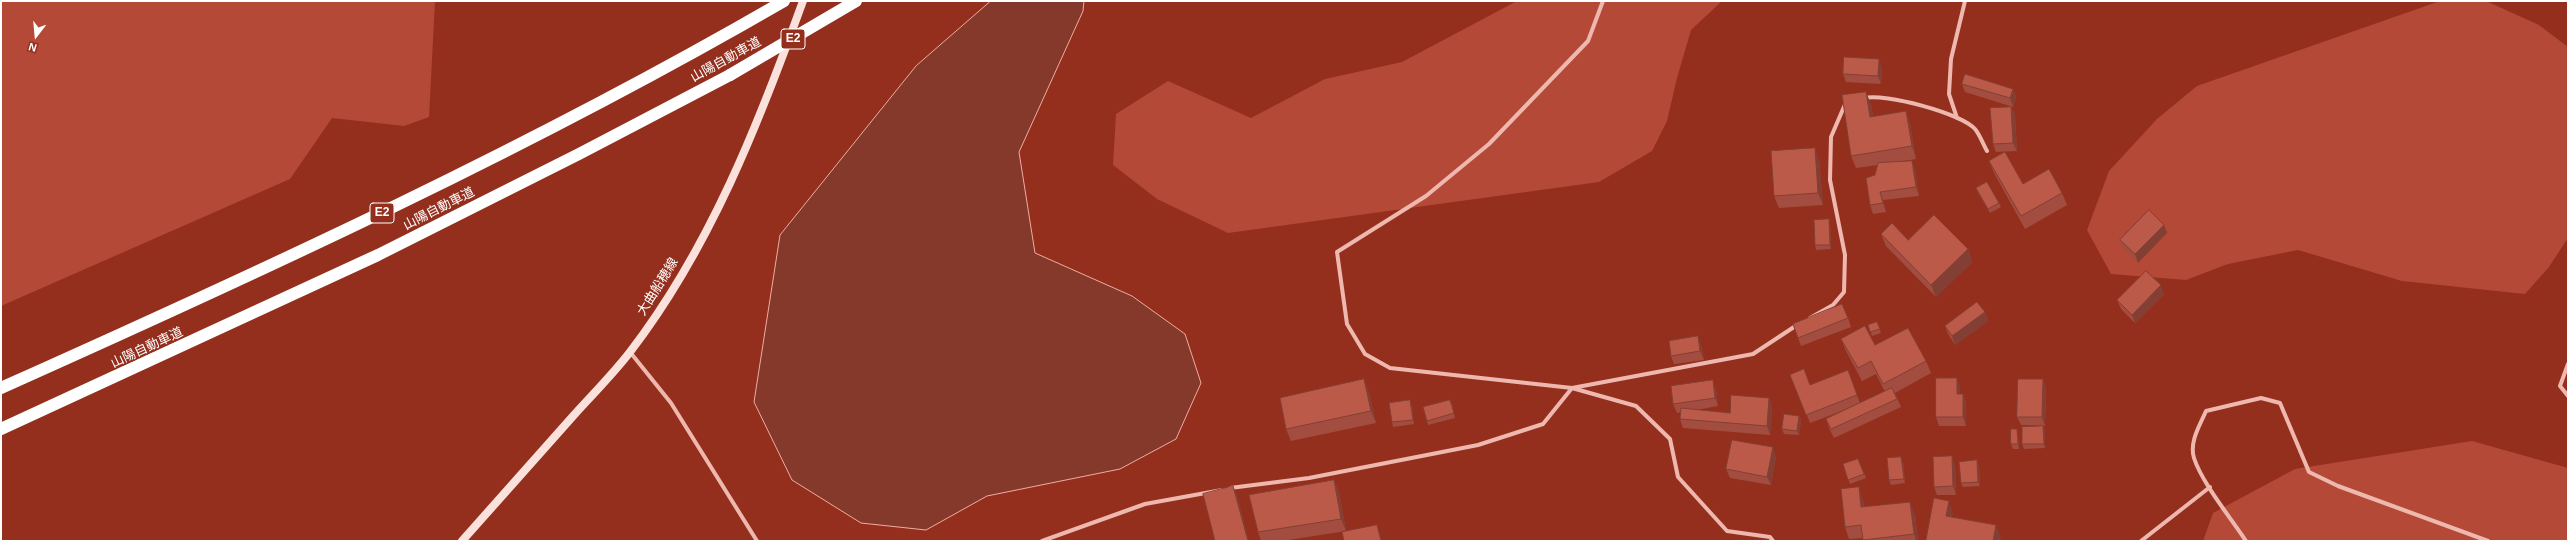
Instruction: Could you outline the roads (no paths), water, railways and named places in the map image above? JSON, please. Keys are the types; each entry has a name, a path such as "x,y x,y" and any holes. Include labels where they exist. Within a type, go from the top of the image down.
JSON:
{"highway":[{"name":"山陽自動車道","path":"1,388 362,224 561,122 784,1"},
{"name":"山陽自動車道","path":"1,429 378,255 579,154 730,75 856,1"}],"main road":[{"name":"大曲船穂線","path":"462,541 630,352 669,295 708,229 774,80 803,1"}],"street":[{"path":"1603,1 1588,41 1489,144 1426,196 1337,252 1347,324 1365,354 1390,368 1572,388 1636,406 1670,439 1678,477 1727,530 1770,537 1773,541"},
{"path":"1957,118 1949,94 1951,60 1966,1"},
{"path":"1858,99 1872,96 1896,98 1957,118 1974,129 1987,151"},
{"path":"1806,319 1833,306 1844,292 1845,255 1830,180 1831,137 1844,102 1851,101"},
{"path":"1042,541 1145,504 1214,491 1309,478 1478,445 1543,424 1572,388 1753,354 1800,323"},
{"path":"630,352 671,404 757,541"},
{"path":"2568,364 2560,386 2568,396"},
{"path":"2246,541 2210,487 2194,457 2195,434 2206,411 2261,398 2280,403 2309,472 2338,486 2488,541"},
{"path":"2141,541 2210,487"}]}
